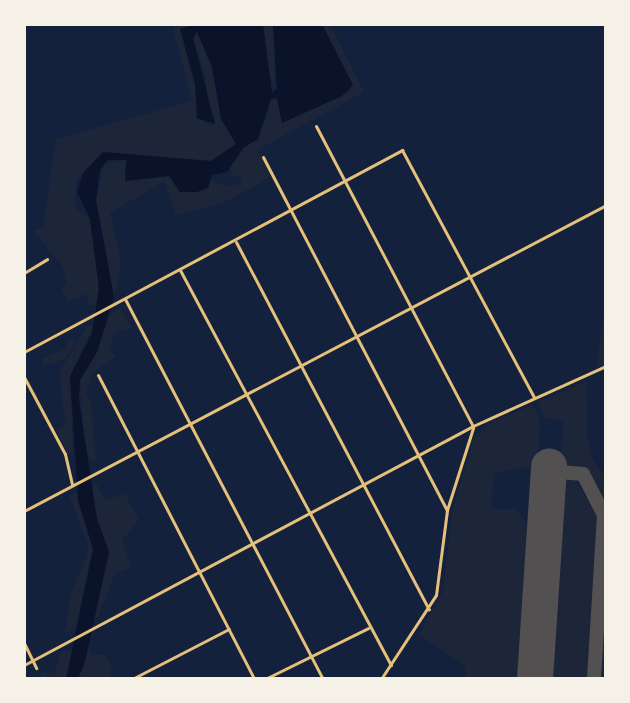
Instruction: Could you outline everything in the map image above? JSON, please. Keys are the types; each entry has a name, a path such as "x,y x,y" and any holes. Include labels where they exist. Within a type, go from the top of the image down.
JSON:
{"street":[{"path":"316,126 413,306 473,426 447,510 440,580 429,609 381,679"},
{"path":"24,352 291,213 402,150 534,397"},
{"path":"262,157 447,510"},
{"path":"24,510 606,204"},
{"path":"236,242 429,609"},
{"path":"24,273 47,259"},
{"path":"180,270 247,393 369,628 391,665"},
{"path":"125,299 323,679"},
{"path":"24,665 420,457 473,426 606,366"},
{"path":"98,375 254,679"},
{"path":"24,376 65,454 73,483"},
{"path":"265,679 369,628"},
{"path":"132,679 229,629"},
{"path":"24,643 36,668"}],"shaded area":[{"path":"172,24 197,24 180,29 195,84 197,118 211,126 205,75 193,38 197,32 212,67 221,119 236,144 211,161 103,152 77,180 75,193 76,208 90,219 99,288 96,305 88,305 88,294 68,301 61,289 67,284 63,267 33,231 43,228 56,139 192,101"},
{"path":"197,24 263,24 272,93 277,88 273,24 322,24 353,85 342,96 282,123 277,98 271,99 258,139 243,148 227,172 212,175 208,188 197,192 180,192 169,176 125,181 126,160 108,160 100,170 96,200 114,297 97,352 80,380 79,400 97,519 109,552 85,662 78,679 66,679 93,549 78,501 70,376 92,333 99,288 90,219 77,192 83,173 103,152 211,161 236,144 221,119 212,67 197,32 193,38 215,124 197,118 195,84 180,29"},
{"path":"263,24 273,24 275,93 261,39"},
{"path":"322,24 330,24 364,92 257,150 271,177 223,203 176,215 165,181 110,213 121,261 114,297 96,199 104,164 128,160 130,181 169,176 180,192 196,192 210,179 226,187 239,184 242,177 233,176 230,167 265,122 271,99 277,98 282,123 351,90"},
{"path":"606,298 606,368 596,372"},
{"path":"121,308 132,328 114,333 109,350 116,356 92,373 85,394 91,401 96,461 91,462 85,450 80,381 97,352 109,315"},
{"path":"94,325 70,376 73,453 67,454 56,429 66,426 59,373 87,326"},
{"path":"70,339 76,342 66,358 44,366 41,359 65,349"},
{"path":"586,381 587,435 592,458 606,479 606,512 584,473 561,468 563,421 544,418 538,402"},
{"path":"533,405 540,423 537,465 494,473 491,509 517,509 530,530 520,679 467,679 464,665 419,635 443,591 452,513 474,437 492,422"},
{"path":"573,477 598,516 589,679 550,679 563,479"},
{"path":"96,483 105,500 125,494 139,520 122,540 131,567 114,575 98,617 91,620 109,552 97,519 91,485"},
{"path":"78,493 93,549 75,629 65,633 71,593 87,556 88,543 69,496"},
{"path":"606,541 606,677 597,669"},
{"path":"86,640 91,654 105,655 112,667 110,679 78,679"},
{"path":"74,648 66,679 40,679 42,670 54,675 60,653"}],"taxiway":[{"path":"548,471 583,474 604,515 594,679"}],"runway":[{"path":"535,679 549,466"}]}
